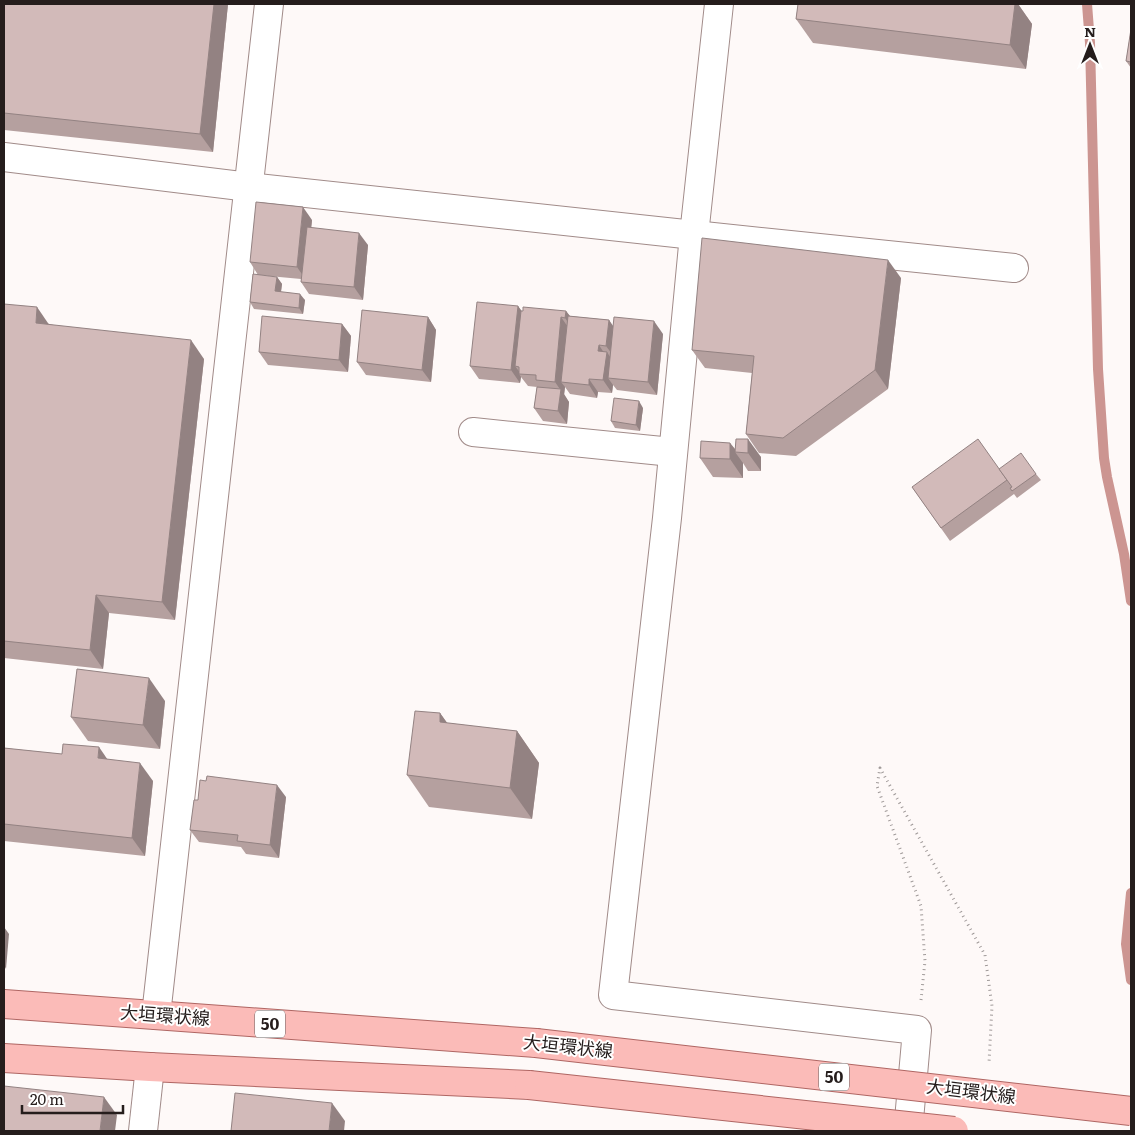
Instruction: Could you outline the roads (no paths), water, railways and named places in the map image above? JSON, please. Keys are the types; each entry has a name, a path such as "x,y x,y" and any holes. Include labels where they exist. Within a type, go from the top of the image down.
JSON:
{"main road":[{"name":"大垣環状線","path":"4,1004 536,1043 1131,1111"},
{"name":"50","path":"4,1058 529,1085 954,1131"}],"street":[{"path":"156,1015 270,4"},
{"path":"719,4 672,452 667,518 613,995 917,1030 908,1131"},
{"path":"4,157 249,187 1014,268"},
{"path":"473,432 672,452"},
{"path":"143,1131 150,1067"}],"waterway":[{"path":"1087,4 1090,43 1098,369 1104,458 1124,554 1131,601"},
{"path":"1131,893 1126,944 1131,980"}]}
